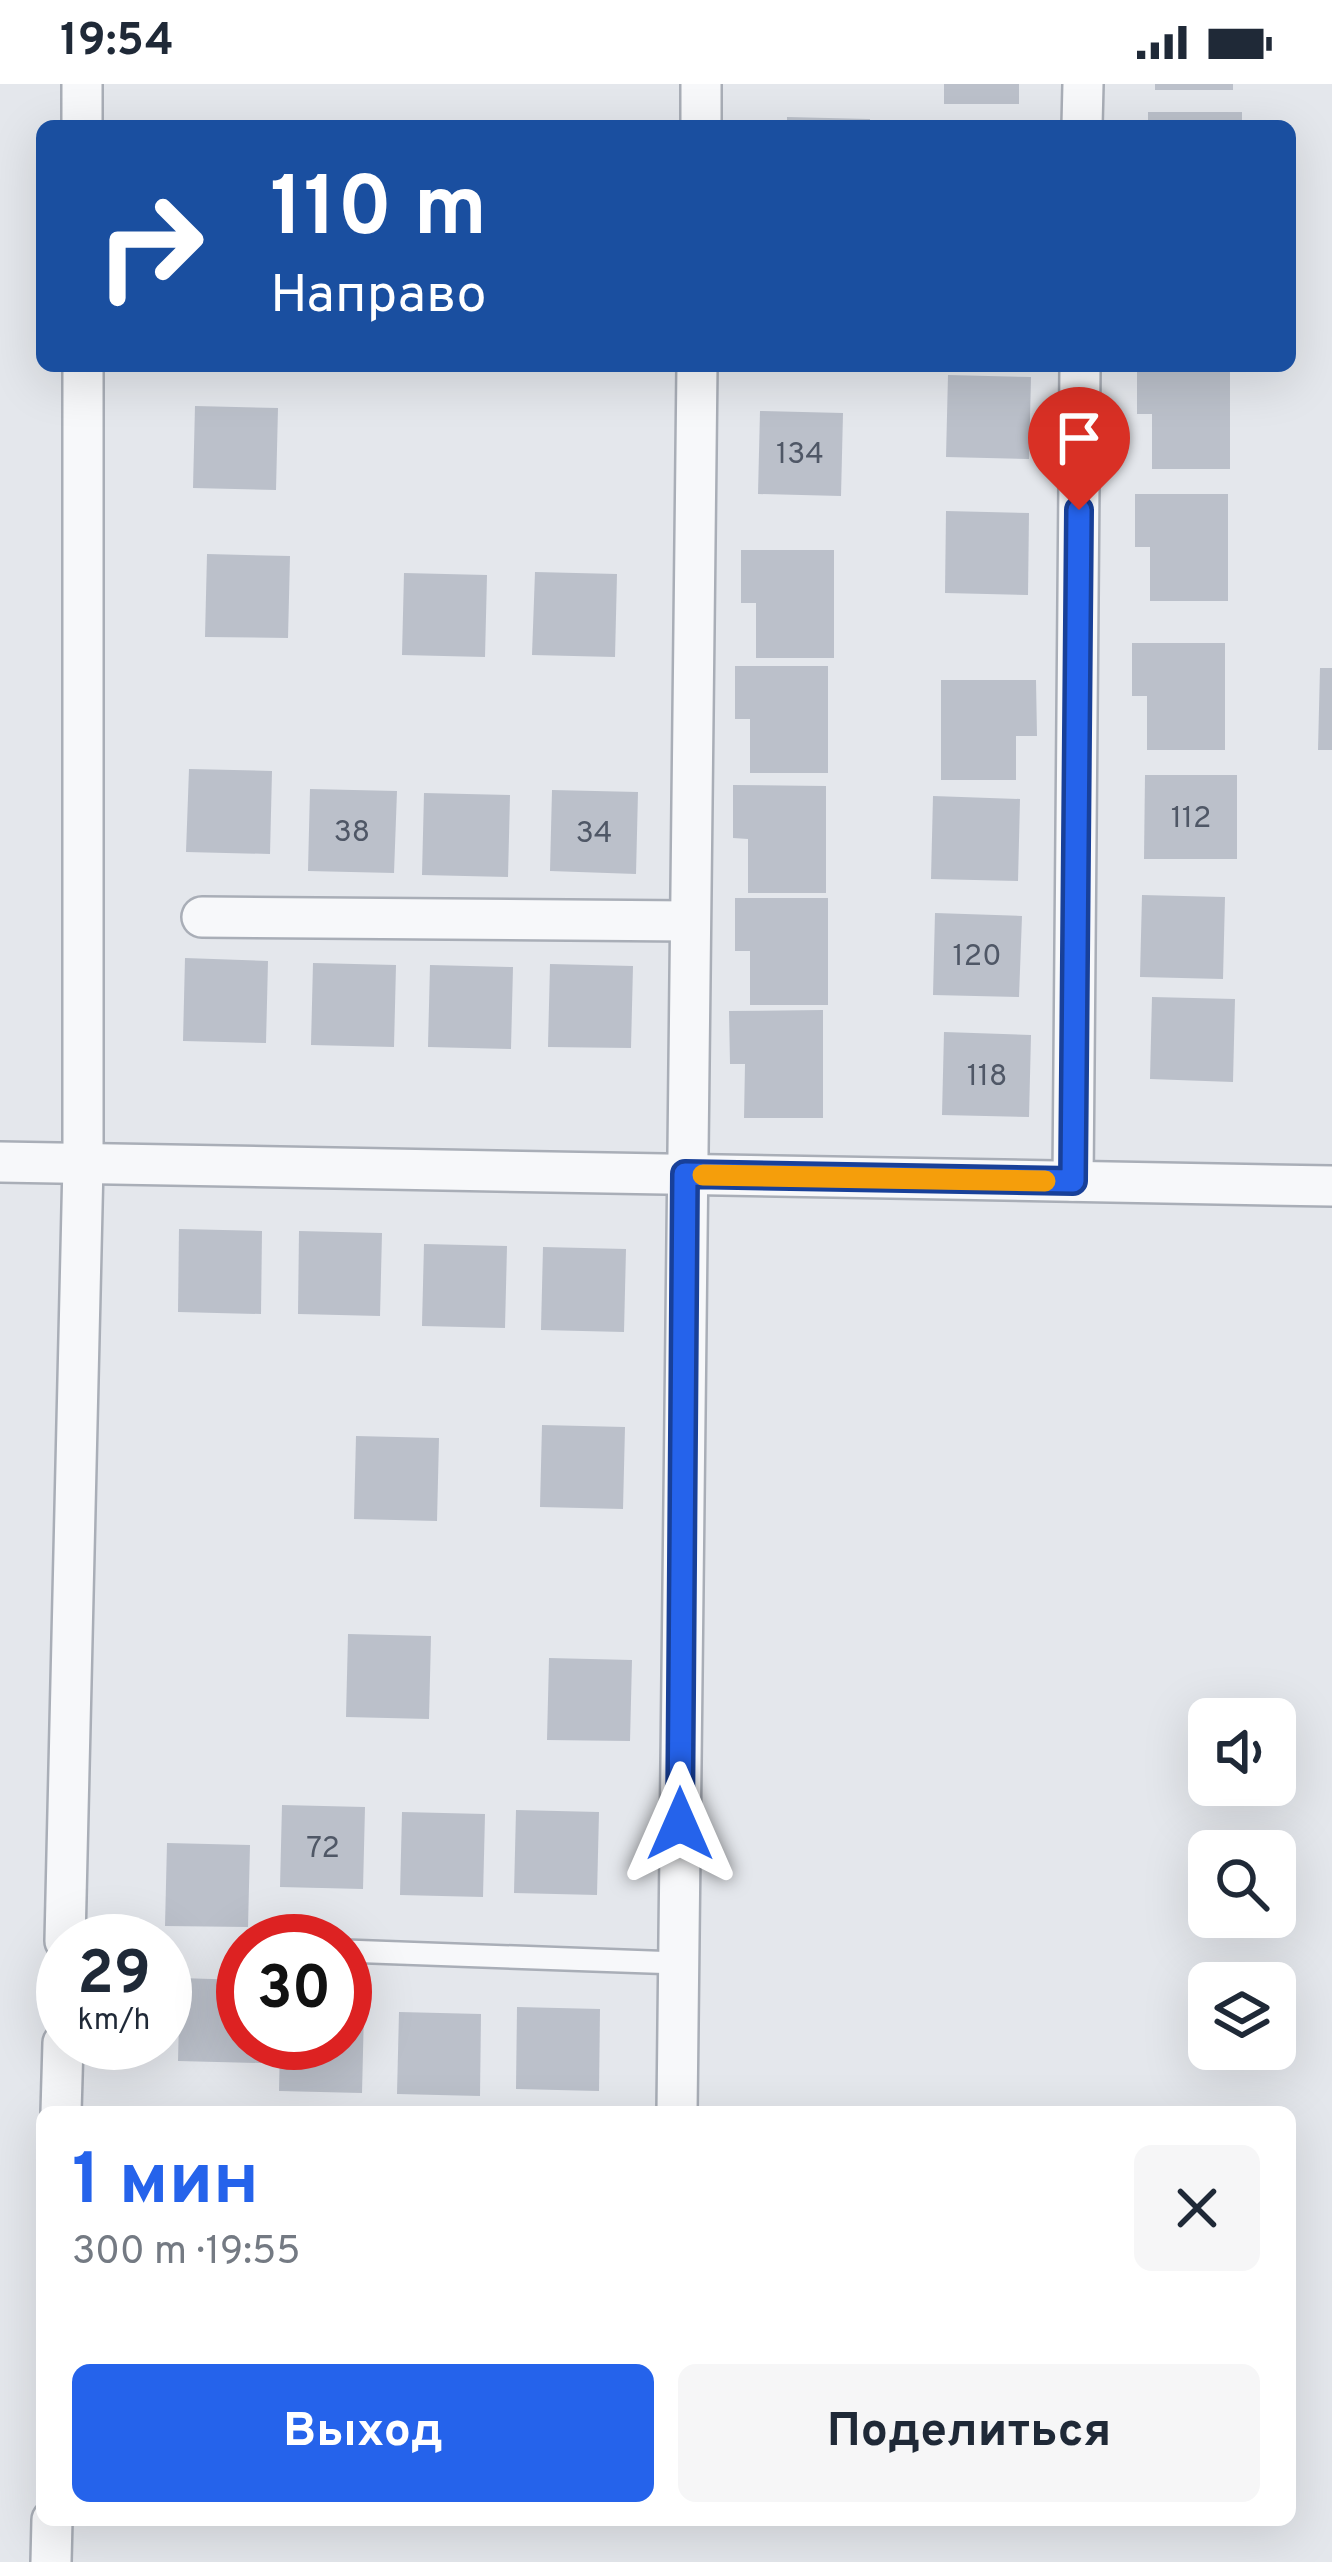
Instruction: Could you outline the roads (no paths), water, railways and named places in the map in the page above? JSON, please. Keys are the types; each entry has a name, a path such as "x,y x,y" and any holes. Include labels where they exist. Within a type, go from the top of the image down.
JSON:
{"street":[{"path":"82,84 82,120"},
{"path":"701,84 701,120"},
{"path":"1082,120 1083,84"},
{"path":"66,1914 83,1164 82,372"},
{"path":"677,2106 697,372"},
{"path":"1073,1181 1080,372"},
{"path":"202,916 689,921"},
{"path":"0,1162 1332,1186"},
{"path":"62,2106 63,2070"},
{"path":"51,2562 52,2526"}],"lane":[{"path":"372,1952 678,1963"}]}
